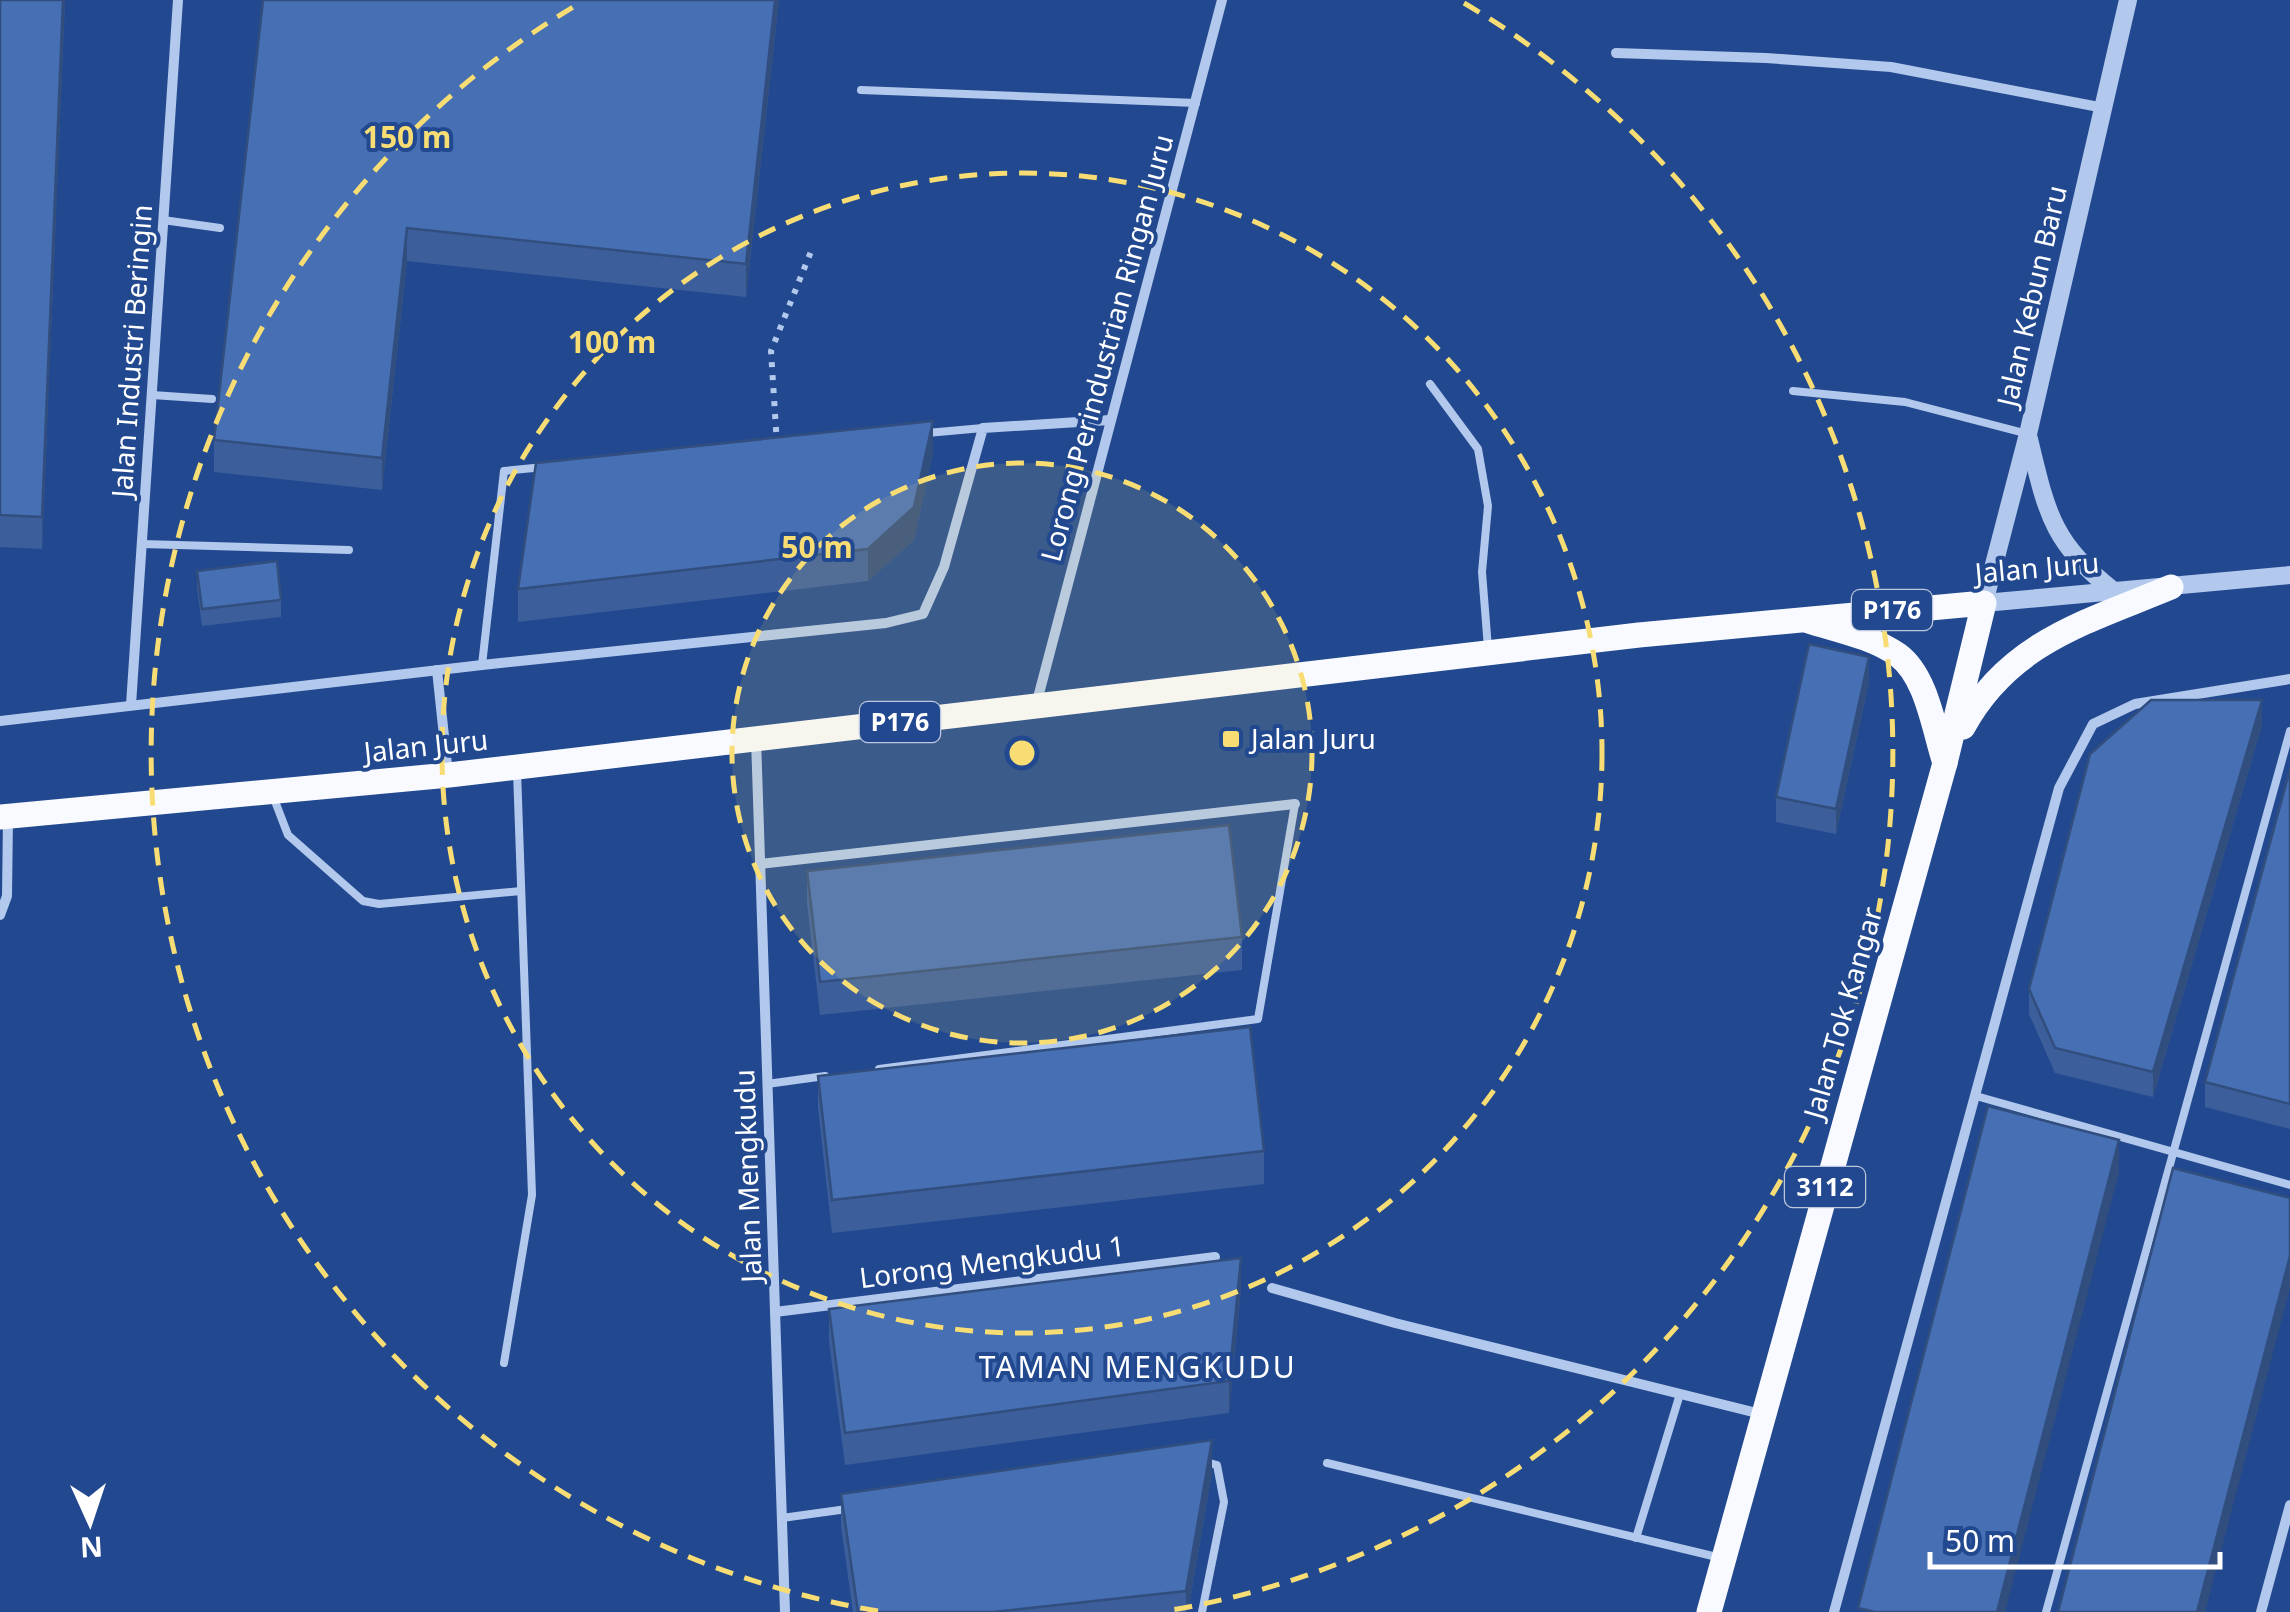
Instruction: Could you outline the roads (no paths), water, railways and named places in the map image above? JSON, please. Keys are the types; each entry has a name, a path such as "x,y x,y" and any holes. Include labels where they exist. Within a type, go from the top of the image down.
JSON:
{"main road":[{"path":"1944,762 1978,701 2009,668 2054,636 2171,587"},
{"name":"Jalan Juru","path":"4,816 448,775 1798,618 1984,602"},
{"name":"Jalan Tok Kangar","path":"1708,1612 1944,762 1984,602"},
{"path":"1798,618 1874,642 1899,655 1913,670 1944,762"}],"street":[{"name":"Jalan Industri Beringin","path":"132,705 178,0"},
{"name":"Lorong Perindustrian Ringan Juru","path":"1035,707 1222,0"},
{"name":"Jalan Kebun Baru","path":"1984,602 2028,434 2128,0"},
{"path":"1616,54 1766,58 1891,67 2105,108"},
{"path":"0,721 482,664 886,624 923,614 944,567 983,428 1110,420"},
{"path":"2028,434 2045,505 2061,538 2080,566 2114,592"},
{"name":"Jalan Juru","path":"1984,602 2290,575"},
{"path":"437,670 448,775"},
{"path":"1834,1612 2058,788 2093,724 2135,704 2290,679"},
{"name":"Jalan Mengkudu","path":"756,738 785,1612"},
{"path":"760,864 1295,804"},
{"path":"0,915 8,896 4,816"},
{"name":"Lorong Mengkudu 1","path":"775,1312 1216,1258"},
{"path":"1272,1288 1761,1414"},
{"path":"2261,1612 2290,1507"}],"lane":[{"path":"861,90 1196,103"},
{"path":"163,220 220,228"},
{"path":"1430,384 1478,449 1488,506 1482,572 1488,654"},
{"path":"1792,391 1905,402 2028,434"},
{"path":"152,395 212,399"},
{"path":"908,434 983,428"},
{"path":"482,664 504,471 562,466"},
{"path":"142,544 348,550"},
{"path":"2046,1612 2290,731"},
{"path":"504,1364 532,1195 517,767"},
{"path":"272,792 288,835 363,901 379,904 521,891"},
{"path":"866,1071 1258,1019 1295,804"},
{"path":"767,1084 826,1076"},
{"path":"1976,1096 2290,1185"},
{"path":"1636,1538 1680,1394"},
{"path":"1196,1460 1217,1465 1224,1502 1202,1612"},
{"path":"1327,1463 1723,1558"},
{"path":"782,1518 860,1507"}],"place":[{"name":"Jalan Juru","path":"1231,739"}],"district":[{"name":"TAMAN MENGKUDU","path":"1138,1368"}]}
